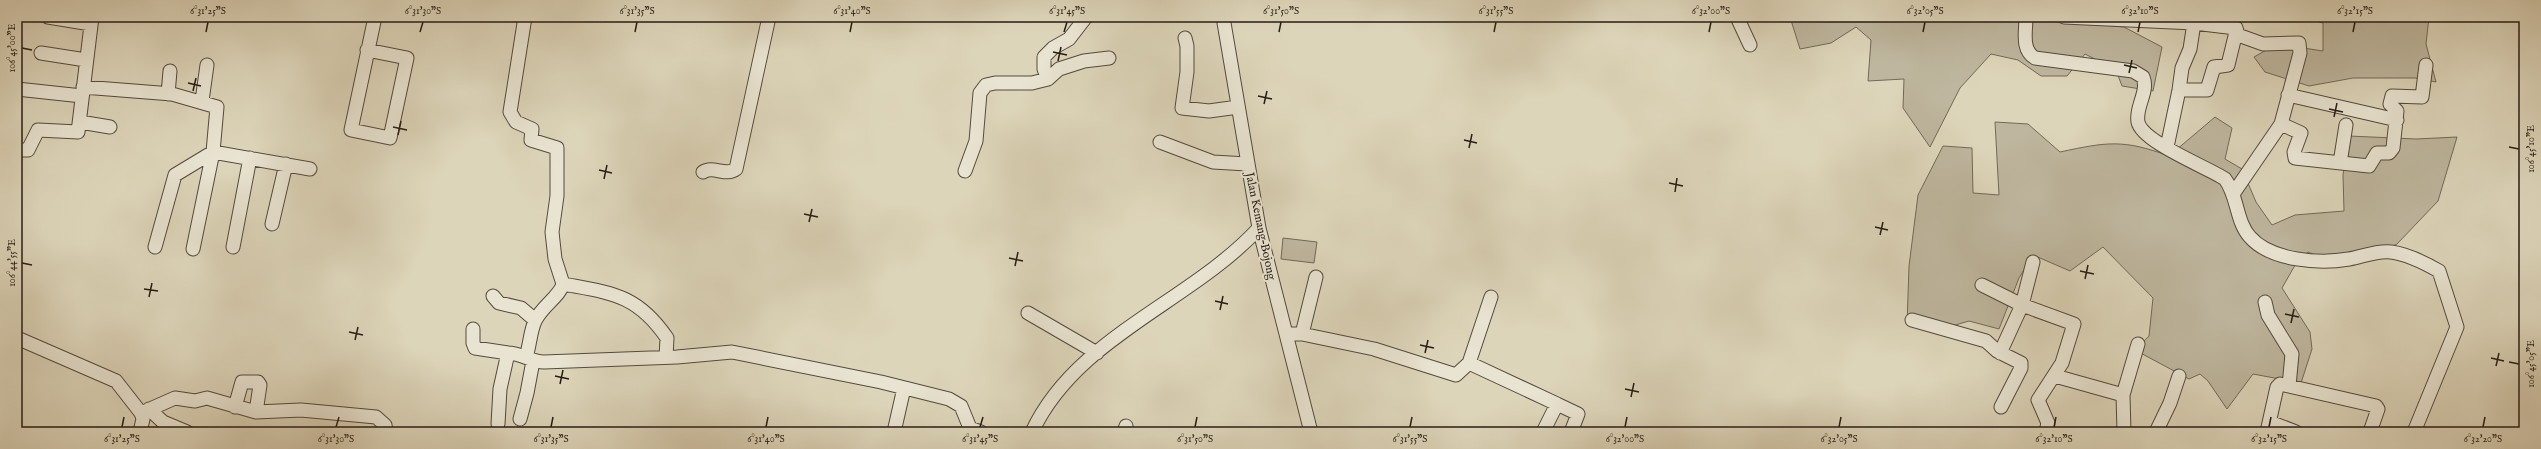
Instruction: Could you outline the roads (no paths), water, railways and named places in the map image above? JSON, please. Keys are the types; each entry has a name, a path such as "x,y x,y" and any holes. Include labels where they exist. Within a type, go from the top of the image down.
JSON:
{"street":[{"path":"17,150 28,150 38,130 78,132 91,20 48,17"},
{"path":"367,50 407,58 390,138 351,130 367,50 375,17"},
{"path":"525,17 510,112 516,122 532,128 531,140 557,148 556,196 552,232 555,259 564,284"},
{"path":"703,172 709,169 729,172 736,169 769,17"},
{"path":"1048,79 1044,69 1044,57 1053,48 1069,39 1086,17"},
{"name":"Jalan Kemang–Bojong","path":"1223,17 1259,228 1311,432"},
{"path":"1738,17 1750,45"},
{"path":"2026,17 2025,46 2029,54 2035,58 2133,71 2143,77 2145,82 2138,124 2146,135 2225,179 2233,194 2247,233 2257,244 2268,250 2294,257 2331,261 2391,252 2431,266 2441,274 2457,327 2414,432"},
{"path":"2064,17 2194,23 2236,28 2236,32 2250,41 2263,44 2299,43 2300,50 2281,124 2233,194"},
{"path":"2167,147 2182,68 2192,42 2194,23"},
{"path":"2179,90 2207,90 2214,67 2228,65 2236,32"},
{"path":"1185,38 1187,46 1187,72 1182,108 1209,111 1238,107"},
{"path":"41,52 86,60"},
{"path":"965,171 976,140 980,93 986,85 996,83 1032,83 1048,79 1059,70 1084,61 1109,58"},
{"path":"202,101 207,65"},
{"path":"2281,124 2301,133 2294,152 2295,158 2369,166 2377,153 2391,151 2397,120 2396,110 2390,104 2393,96 2422,97 2426,65"},
{"path":"168,94 170,71"},
{"path":"17,89 168,94 213,104 218,111 213,152 193,249"},
{"path":"2288,95 2397,120"},
{"path":"80,122 110,127"},
{"path":"2340,163 2346,125"},
{"path":"1160,142 1213,162 1248,164"},
{"path":"155,247 175,175 213,152 310,169"},
{"path":"232,247 250,158"},
{"path":"272,224 286,164"},
{"path":"1032,432 1049,400 1060,386 1097,353 1227,260 1259,228"},
{"path":"2000,353 2022,305 2033,262"},
{"path":"1302,334 1316,277"},
{"path":"520,419 528,393 530,359 535,320 547,302 559,292 564,284"},
{"path":"564,284 627,299 651,318 663,332 668,343 666,357"},
{"path":"1982,285 2022,305 2074,324 2062,363 2055,376 2038,400 2048,423 2046,432"},
{"path":"493,296 499,304 521,308 535,320"},
{"path":"1286,334 1302,334 1374,349 1456,375 1468,363 1491,297"},
{"path":"2265,302 2268,315 2292,354 2289,386"},
{"path":"1028,313 1097,353"},
{"path":"1912,320 1986,341 2000,353 2022,365 2001,407"},
{"path":"473,329 473,343 475,348 508,353 530,359 666,357 727,351 904,388 958,403 963,410 970,428 980,432"},
{"path":"17,338 47,349 80,366 109,377 145,411 163,422 187,432"},
{"path":"2124,432 2123,395 2138,344"},
{"path":"498,424 500,389 508,353"},
{"path":"1468,363 1578,414 1571,432"},
{"path":"2055,376 2123,395"},
{"path":"2156,432 2170,403 2179,376"},
{"path":"235,407 242,382 258,382 260,386 256,412"},
{"path":"2296,432 2269,427 2277,387 2280,384 2376,406 2378,409 2370,432"},
{"path":"894,432 904,388"},
{"path":"145,411 180,398 195,401 210,399 256,412 301,410 376,417 386,425 386,432"},
{"path":"1543,432 1557,404"},
{"path":"140,432 145,411"}]}
